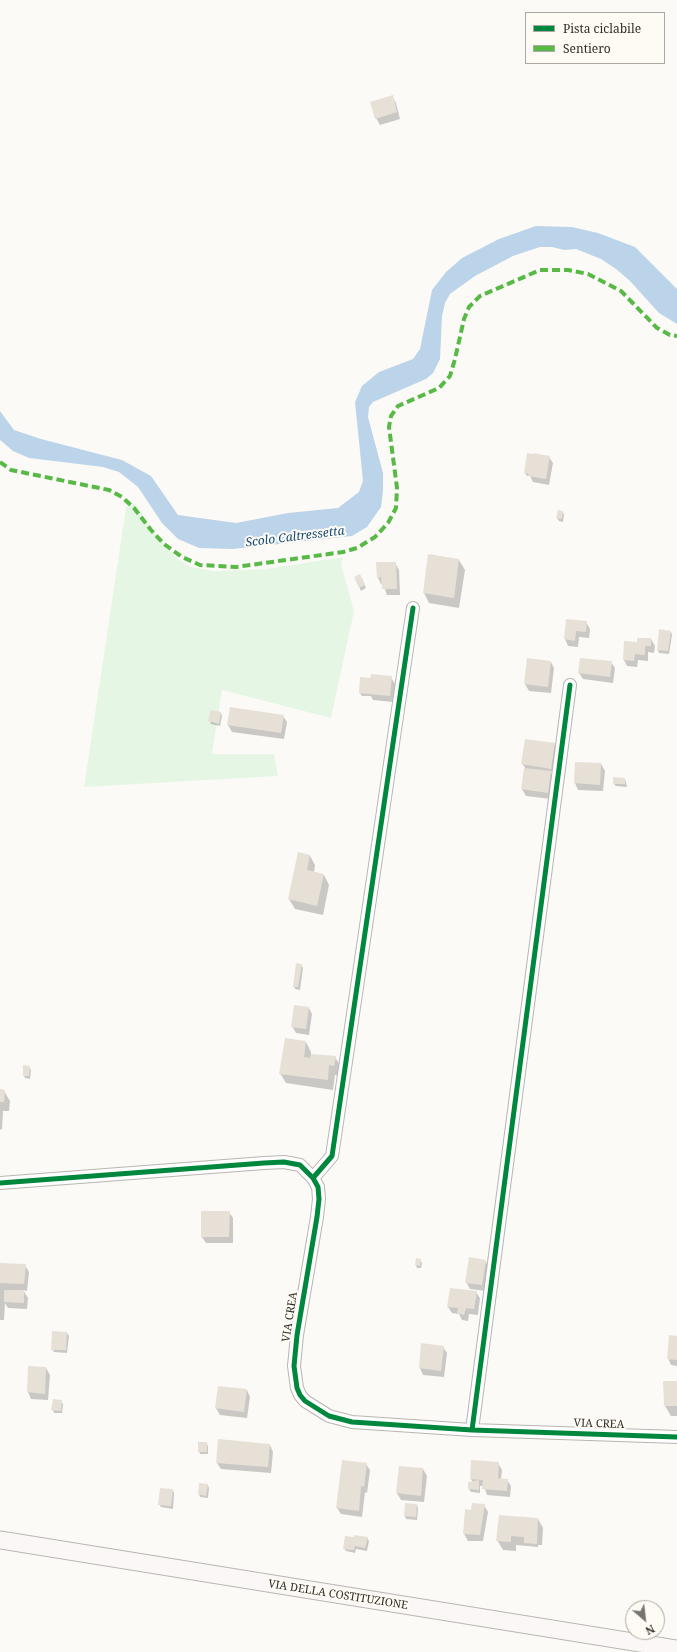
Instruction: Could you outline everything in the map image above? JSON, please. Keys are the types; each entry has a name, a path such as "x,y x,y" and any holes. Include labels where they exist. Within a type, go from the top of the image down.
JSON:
{"main road":[{"name":"VIA DELLA COSTITUZIONE","path":"0,1540 677,1649"}],"street":[{"path":"0,1183 284,1162 300,1166 313,1178 332,1156 413,608"},
{"path":"472,1430 570,685"},
{"name":"VIA CREA","path":"313,1178 318,1187 317,1217 297,1335 294,1366 295,1380 300,1395 305,1401 329,1416 352,1422 472,1430 677,1437"}],"green space":[{"path":"127,501 137,506 148,524 175,557 191,567 214,571 266,569 343,557 341,564 354,611 331,718 222,690 212,754 274,754 278,776 84,787"}],"water":[{"name":"Scolo Caltressetta","path":"536,226 572,227 598,233 635,247 677,289 677,324 659,313 630,281 616,269 601,259 576,249 564,250 552,247 540,247 513,256 475,276 450,294 445,303 442,316 440,359 433,373 426,379 373,402 369,407 368,417 383,473 381,507 367,527 352,536 233,549 199,548 178,539 162,523 138,487 119,472 103,467 29,458 13,451 0,440 0,411 14,430 41,439 122,460 151,476 178,515 236,523 288,513 338,508 359,492 363,481 355,402 362,386 379,372 413,359 420,349 432,290 446,272 462,258 499,239"}],"building":[{"path":"393,95 397,112 375,119 370,102"},
{"path":"527,453 550,456 546,479 528,476 529,474 524,473"},
{"path":"558,510 563,511 562,519 556,518"},
{"path":"428,554 459,559 454,598 423,593"},
{"path":"376,562 396,562 397,589 382,589 381,577 377,578"},
{"path":"360,574 365,585 359,588 354,577"},
{"path":"566,619 587,621 586,632 576,631 575,641 564,639"},
{"path":"659,629 671,631 668,651 657,650"},
{"path":"637,638 651,638 651,646 645,646 645,655 635,654 634,661 623,660 624,641 637,642"},
{"path":"527,658 551,661 548,687 524,684"},
{"path":"580,658 612,661 610,677 578,673"},
{"path":"371,674 392,676 390,696 359,693 360,677 370,678"},
{"path":"230,707 284,715 281,733 227,725"},
{"path":"211,710 221,712 219,724 208,721"},
{"path":"525,739 555,743 551,769 521,764"},
{"path":"575,762 601,763 600,785 574,783"},
{"path":"524,768 551,771 548,793 521,789"},
{"path":"613,777 625,778 625,784 613,784"},
{"path":"298,852 310,855 307,870 324,874 317,906 288,899"},
{"path":"296,963 302,964 298,987 293,987"},
{"path":"294,1005 309,1007 306,1029 291,1027"},
{"path":"285,1038 306,1041 304,1057 310,1058 311,1054 336,1056 334,1066 329,1065 328,1080 279,1074"},
{"path":"23,1065 30,1066 29,1076 23,1076"},
{"path":"0,1089 5,1090 4,1102 0,1102"},
{"path":"201,1211 230,1211 229,1237 201,1237"},
{"path":"469,1257 486,1260 482,1285 465,1283"},
{"path":"416,1258 421,1259 420,1266 415,1265"},
{"path":"0,1263 26,1264 24,1284 0,1283"},
{"path":"450,1288 477,1291 474,1309 466,1308 464,1315 457,1313 458,1308 447,1307"},
{"path":"4,1290 24,1290 24,1303 4,1302"},
{"path":"52,1331 67,1332 66,1350 51,1350"},
{"path":"669,1335 677,1336 677,1360 667,1359"},
{"path":"421,1343 444,1346 441,1371 419,1368"},
{"path":"28,1366 46,1367 45,1394 27,1392"},
{"path":"663,1381 677,1381 677,1406 664,1406"},
{"path":"218,1386 247,1389 244,1412 215,1408"},
{"path":"53,1399 62,1400 61,1411 51,1410"},
{"path":"218,1439 270,1444 268,1467 216,1463"},
{"path":"198,1442 207,1442 207,1452 198,1452"},
{"path":"342,1460 367,1463 364,1487 361,1486 359,1511 336,1508"},
{"path":"471,1460 499,1462 498,1478 508,1479 507,1491 482,1489 483,1480 470,1479"},
{"path":"399,1466 423,1468 421,1496 396,1493"},
{"path":"479,1480 479,1490 468,1489 468,1482"},
{"path":"199,1483 208,1484 206,1496 198,1494"},
{"path":"160,1488 173,1489 171,1506 158,1505"},
{"path":"405,1503 417,1504 416,1517 404,1516"},
{"path":"472,1503 485,1504 480,1535 463,1534 465,1509 471,1510"},
{"path":"499,1515 538,1518 537,1544 524,1543 524,1537 511,1536 511,1542 496,1541"},
{"path":"354,1535 368,1537 365,1548 355,1546 354,1550 343,1549 345,1536 354,1537"}],"marked path":[{"path":"0,462 11,470 109,490 122,497 134,508 164,544 182,557 200,565 236,567 343,552 357,548 375,537 388,523 396,508 397,488 389,427 391,416 398,406 439,388 450,376 464,319 469,307 480,296 540,270 568,270 588,274 621,291 657,328 670,335 677,336"}],"cycle path":[{"path":"313,1178 332,1156 413,608"},
{"path":"472,1430 570,685"},
{"path":"0,1183 264,1163 284,1162 300,1165 313,1178 318,1187 319,1199 297,1335 294,1366 297,1388 305,1401 329,1416 352,1422 472,1430 677,1437"}]}
